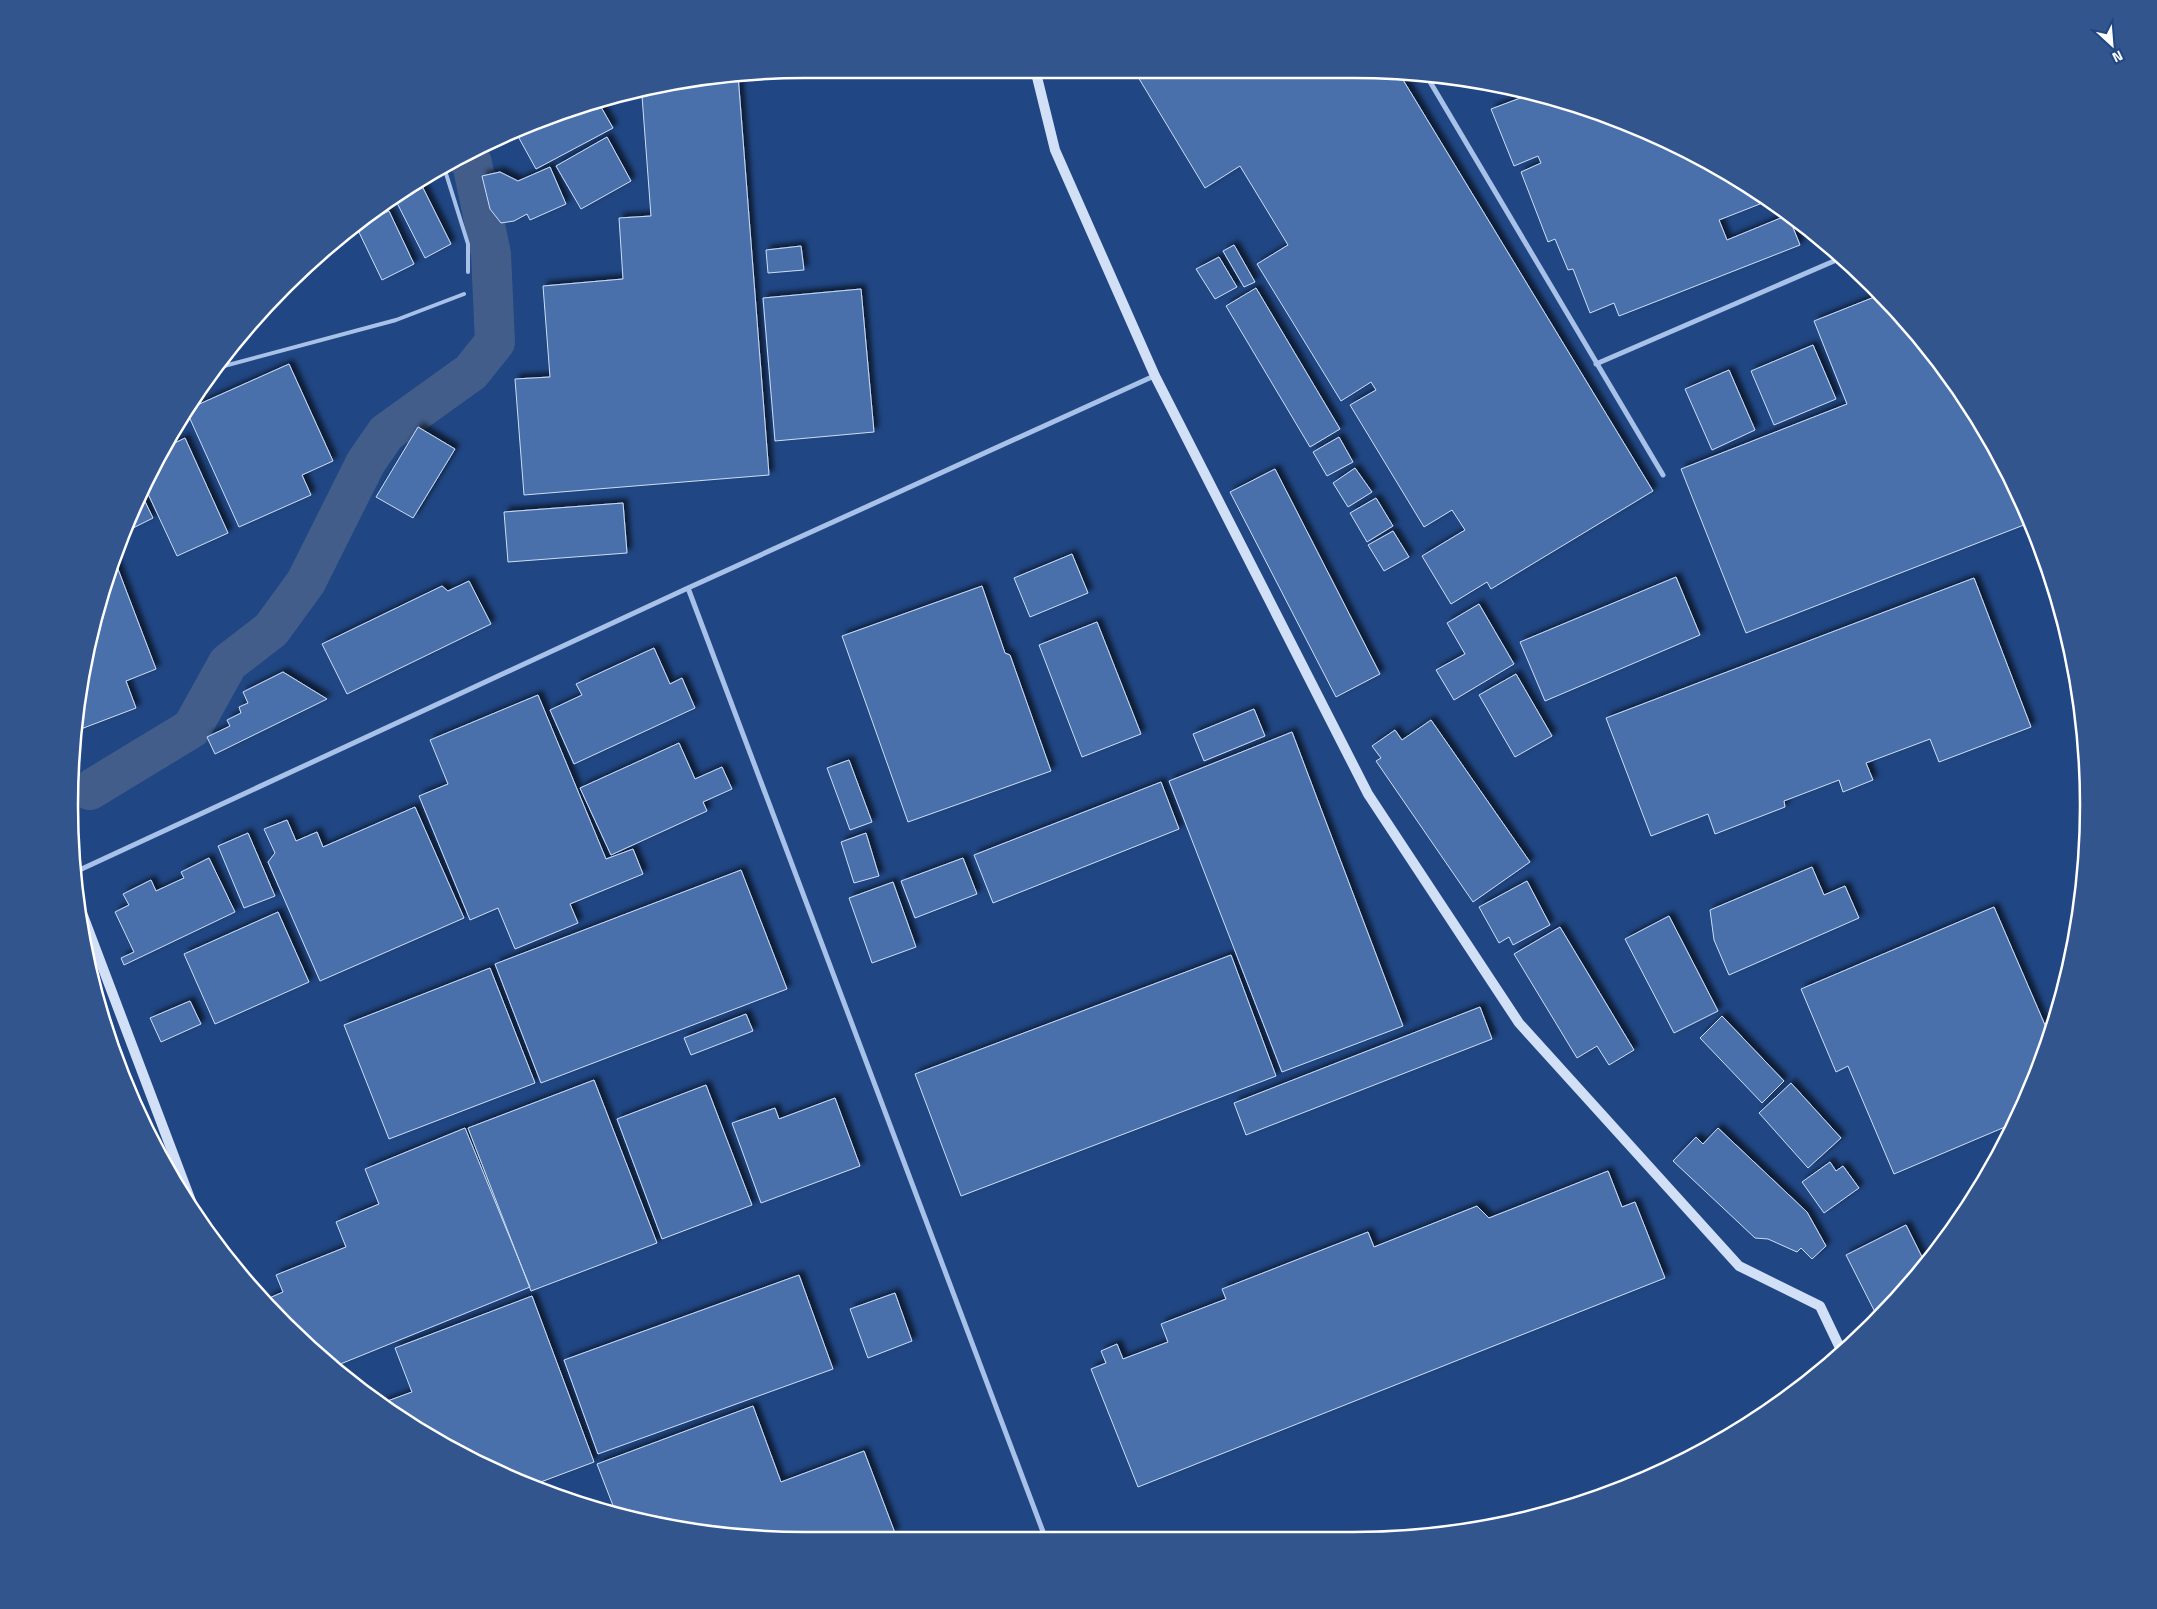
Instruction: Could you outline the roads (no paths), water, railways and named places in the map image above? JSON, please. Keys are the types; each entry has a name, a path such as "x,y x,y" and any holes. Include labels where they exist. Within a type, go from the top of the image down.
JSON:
{"street":[{"path":"1037,78 1055,150 1155,376 1368,794 1520,1023 1739,1266 1820,1306 1839,1345"},
{"path":"1430,82 1663,475"},
{"path":"1596,364 1835,261"},
{"path":"81,869 688,588 1155,376"},
{"path":"688,588 1043,1532"},
{"path":"89,931 184,1182"}],"lane":[{"path":"446,172 468,244 468,272"},
{"path":"225,366 396,320 464,294"}],"waterway":[{"path":"90,790 192,728 228,663 271,630 306,582 366,462 386,433 471,372 495,342 491,254 472,163 469,160"}]}
